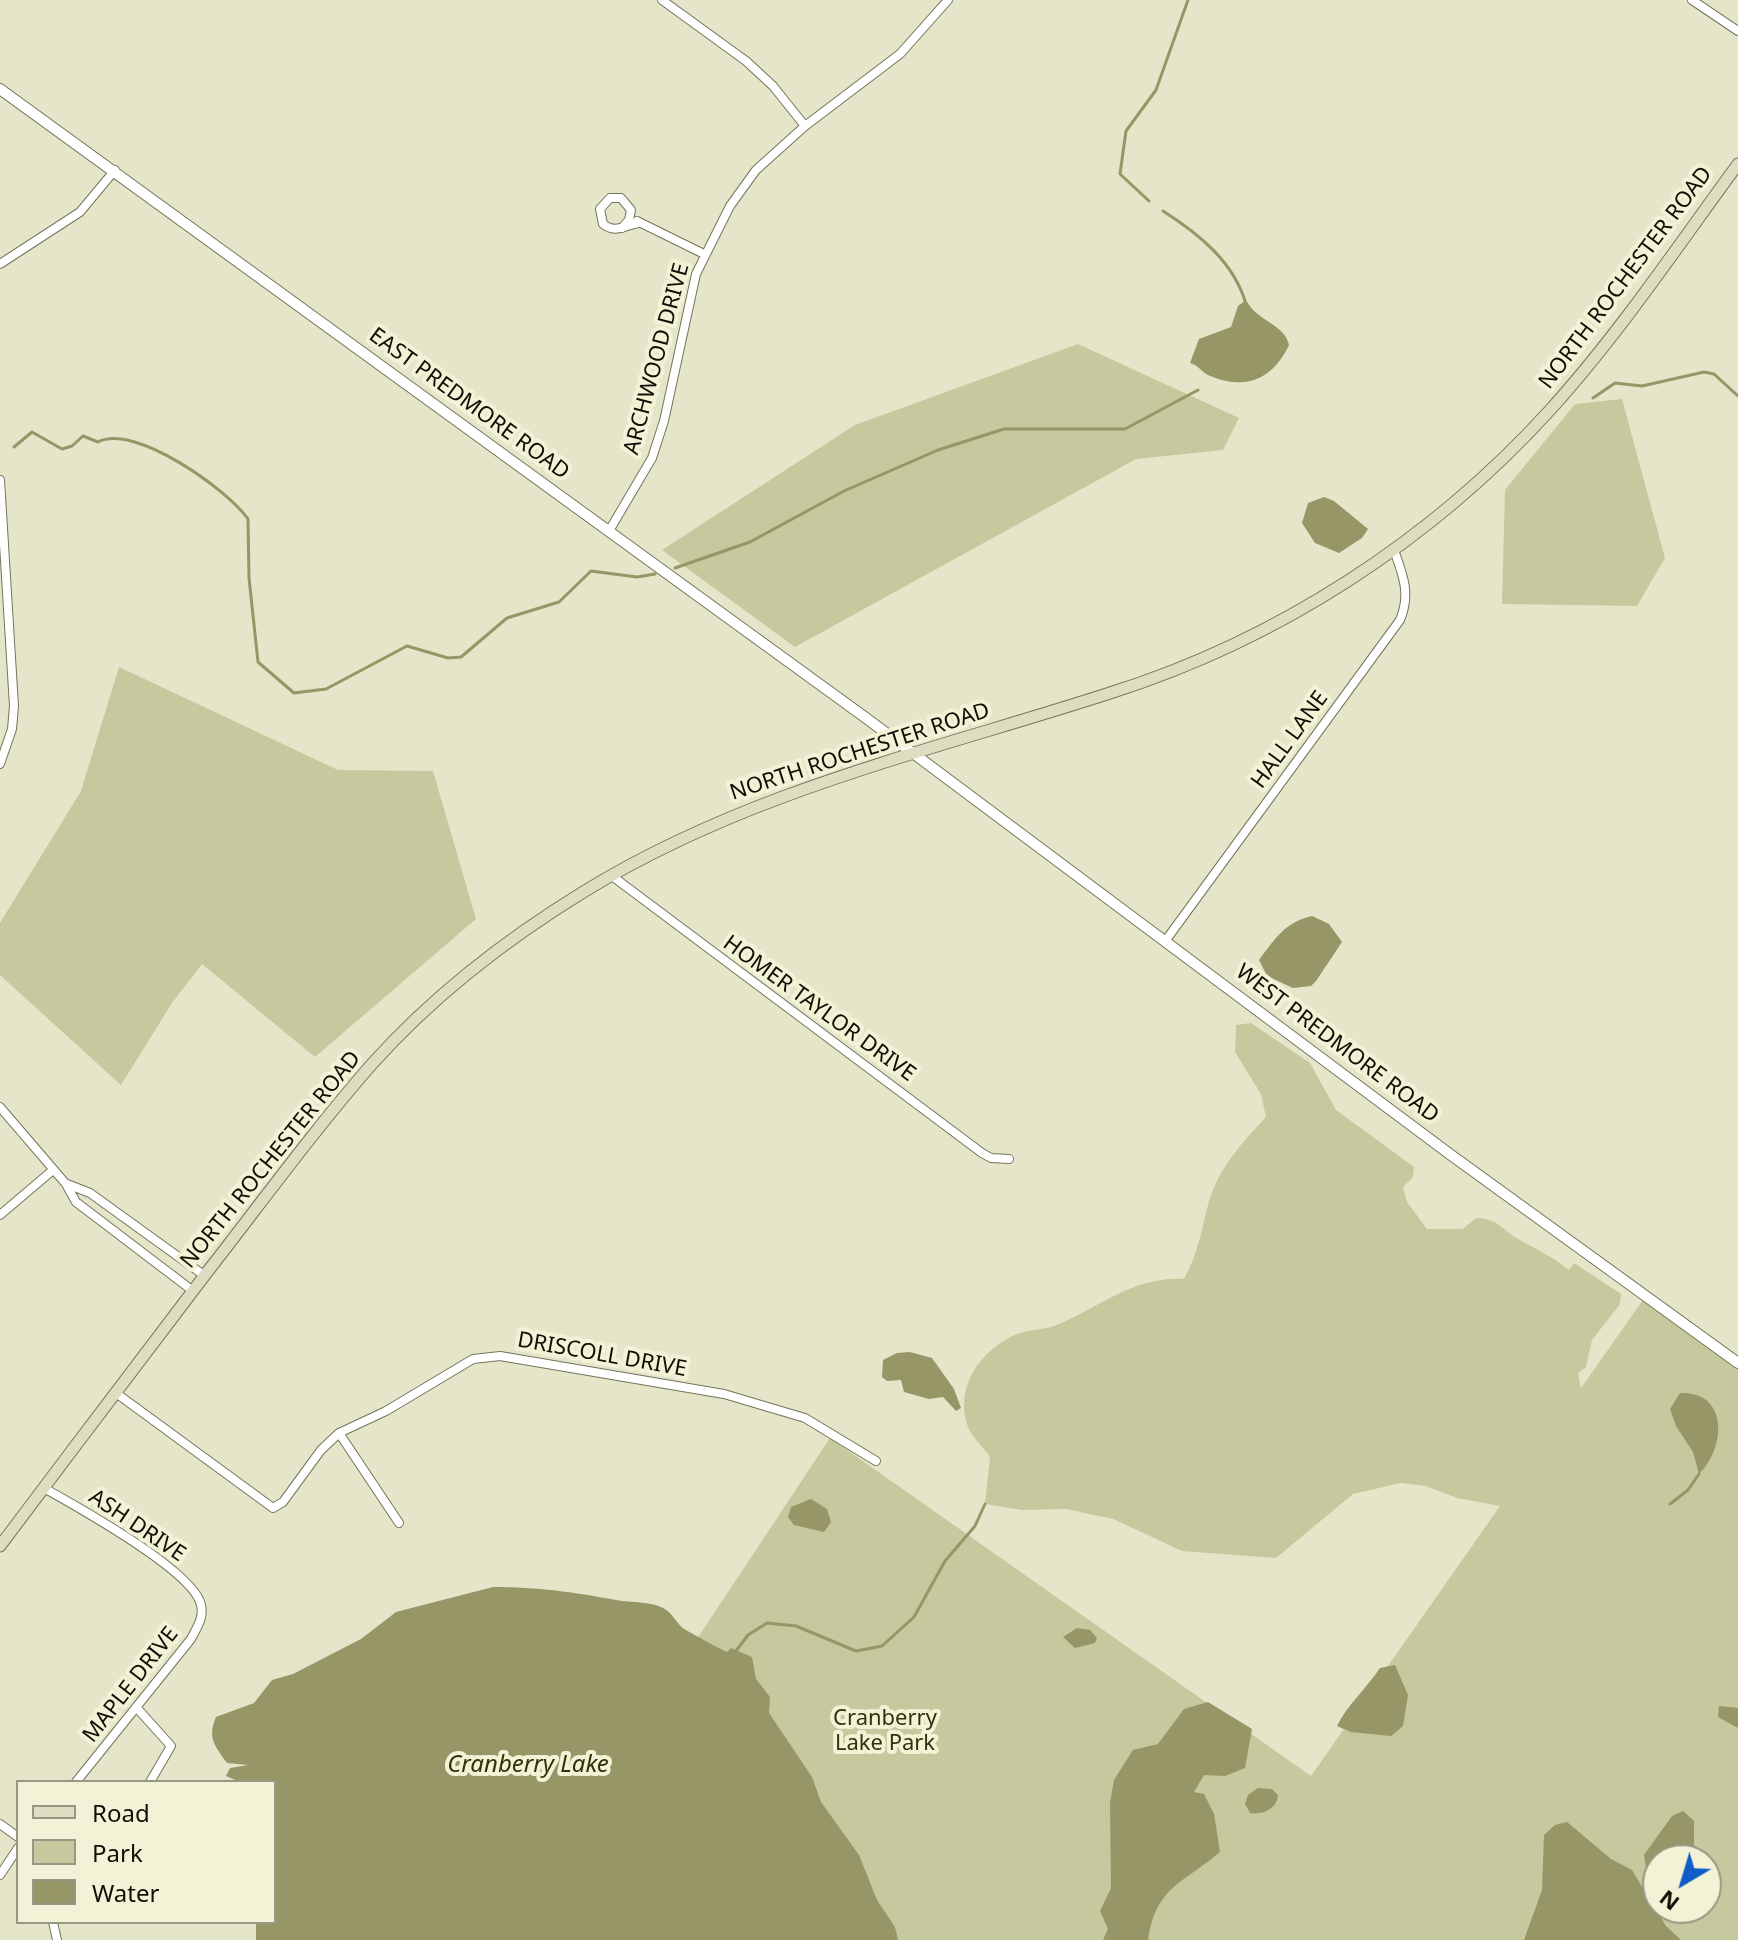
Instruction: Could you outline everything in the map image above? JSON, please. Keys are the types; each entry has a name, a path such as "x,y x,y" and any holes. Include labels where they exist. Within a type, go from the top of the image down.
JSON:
{"main road":[{"name":"NORTH ROCHESTER ROAD","path":"0,1546 314,1132 411,1025 514,938 664,846 745,809 1114,692 1210,655 1345,584 1445,511 1556,403 1633,308 1738,164"}],"street":[{"path":"662,0 746,61 773,86 805,126"},
{"name":"ARCHWOOD DRIVE","path":"609,531 636,491 659,439 688,299 704,254 730,206 756,170 805,126 900,54 948,0"},
{"path":"1692,0 1738,31"},
{"name":"EAST PREDMORE ROAD","path":"0,89 914,753"},
{"path":"0,264 65,225 94,198 115,170"},
{"path":"639,223 612,229 603,224 600,209 606,200 616,197 625,201 639,223 704,254"},
{"path":"622,228 629,220 631,210"},
{"path":"0,480 14,706 12,729 0,764"},
{"name":"HALL LANE","path":"1166,940 1400,620 1407,604 1406,582 1394,550"},
{"name":"WEST PREDMORE ROAD","path":"914,753 1451,1155 1738,1363"},
{"name":"HOMER TAYLOR DRIVE","path":"612,876 982,1153 991,1158 1009,1159"},
{"path":"0,1107 66,1184 76,1202 193,1291"},
{"path":"0,1215 53,1170"},
{"path":"66,1184 90,1193 205,1276"},
{"name":"DRISCOLL DRIVE","path":"116,1393 265,1506 273,1508 283,1502 321,1450 339,1433 386,1411 473,1359 500,1356 724,1394 812,1421 876,1461"},
{"path":"339,1433 399,1523"},
{"name":"ASH DRIVE","path":"44,1488 100,1520 174,1572 194,1588 201,1603"},
{"name":"MAPLE DRIVE","path":"78,1780 191,1639 202,1618 201,1603"},
{"path":"136,1707 171,1746 151,1780"},
{"path":"0,1875 16,1851"}],"green space":[{"path":"1078,344 1239,418 1223,450 1136,459 795,647 662,550 855,425"},
{"path":"1622,399 1665,558 1637,606 1502,604 1505,490 1575,404"},
{"path":"119,667 338,770 433,771 476,919 315,1057 202,964 172,1003 121,1085 0,975 0,923 81,791"},
{"name":"Cranberry Lake Park","path":"1251,1023 1310,1063 1336,1110 1414,1167 1413,1177 1403,1187 1407,1202 1427,1229 1463,1229 1476,1218 1490,1220 1569,1270 1574,1263 1621,1294 1620,1304 1592,1340 1586,1367 1578,1373 1581,1388 1643,1300 1738,1368 1738,1940 695,1940 562,1843 830,1438 1311,1776 1500,1506 1457,1498 1426,1486 1401,1483 1353,1494 1276,1558 1182,1551 1113,1519 1066,1509 1022,1510 985,1504 990,1457 970,1431 965,1412 965,1398 973,1372 992,1350 1017,1334 1059,1324 1149,1282 1184,1279 1219,1177 1240,1146 1266,1117 1261,1094 1235,1052 1236,1025"}],"water":[{"path":"1246,300 1256,313 1286,338 1289,345 1275,366 1257,379 1235,382 1210,376 1190,363 1199,339 1231,327 1238,306"},
{"path":"1324,497 1334,501 1368,529 1362,538 1339,553 1315,543 1302,523 1308,503"},
{"path":"1312,916 1329,924 1342,942 1316,981 1311,986 1293,988 1267,976 1259,960 1288,927"},
{"path":"910,1352 932,1358 954,1389 961,1408 956,1411 943,1397 929,1399 904,1392 901,1380 887,1381 882,1377 883,1360 897,1353"},
{"path":"1680,1393 1696,1395 1707,1401 1715,1411 1718,1423 1714,1450 1699,1474 1693,1452 1676,1426 1670,1409"},
{"path":"811,1499 827,1509 831,1522 824,1532 794,1525 788,1517 791,1507"},
{"name":"Cranberry Lake","path":"493,1587 555,1590 658,1606 667,1610 684,1629 713,1645 727,1652 731,1648 752,1657 756,1679 770,1697 769,1713 812,1777 821,1802 859,1855 877,1900 895,1927 898,1940 256,1940 256,1924 276,1924 276,1780 235,1780 226,1776 230,1768 248,1765 227,1763 214,1742 213,1724 216,1717 254,1703 272,1680 293,1674 361,1639 396,1612"},
{"path":"1077,1628 1090,1630 1097,1638 1095,1643 1075,1648 1063,1637"},
{"path":"1395,1665 1408,1695 1403,1726 1391,1736 1351,1732 1337,1726 1380,1668"},
{"path":"1208,1702 1252,1729 1245,1768 1225,1776 1204,1775 1194,1792 1204,1794 1214,1814 1220,1852 1165,1897 1152,1922 1148,1940 1103,1940 1108,1929 1100,1911 1111,1888 1110,1803 1114,1780 1133,1750 1158,1744 1184,1709"},
{"path":"1719,1706 1738,1708 1738,1728 1718,1717"},
{"path":"1258,1788 1272,1789 1278,1795 1277,1800 1268,1810 1250,1813 1245,1804 1248,1795"},
{"path":"1683,1811 1694,1821 1694,1844 1652,1844 1672,1816"},
{"path":"1567,1822 1611,1859 1632,1870 1642,1886 1642,1924 1665,1924 1681,1940 1524,1940 1542,1890 1544,1835 1555,1825"}],"waterway":[{"path":"1149,201 1120,174 1126,131 1156,90 1188,0"},
{"path":"1163,211 1214,250 1233,275 1246,304"},
{"path":"1593,398 1615,383 1642,386 1704,372 1714,374 1738,396"},
{"path":"675,568 750,542 844,491 938,450 1004,429 1125,429 1198,390"},
{"path":"14,447 32,432 62,449 72,446 83,436 98,442 114,439 134,442 179,462 237,506 248,519 249,578 258,662 294,693 326,689 407,646 448,658 461,657 507,618 559,602 591,571 637,577 655,574"},
{"path":"1670,1504 1688,1490 1699,1474"},
{"path":"736,1651 748,1635 767,1623 796,1626 856,1651 882,1646 914,1617 945,1561 975,1526 985,1504"}]}
